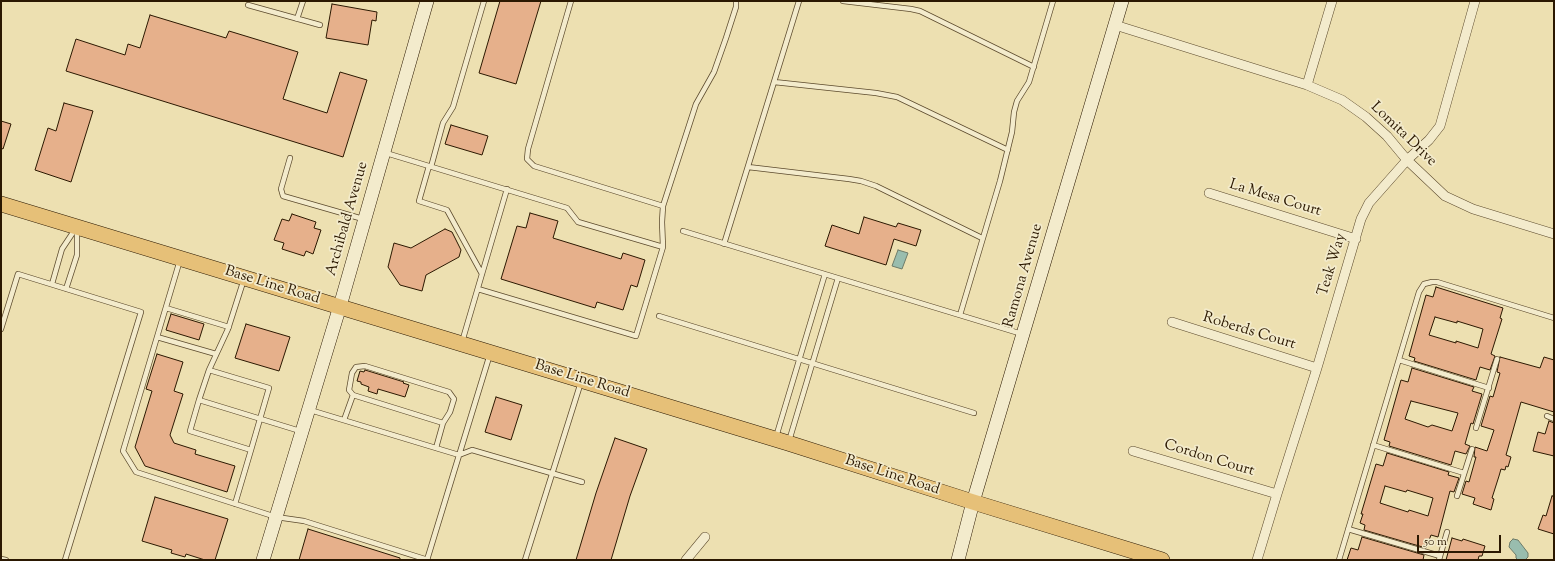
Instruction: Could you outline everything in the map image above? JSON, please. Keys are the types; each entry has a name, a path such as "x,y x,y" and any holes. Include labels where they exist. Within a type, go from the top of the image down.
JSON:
{"main road":[{"name":"Archibald Avenue","path":"263,560 340,306 427,1"},
{"name":"Ramona Avenue","path":"958,560 973,502 1122,1"},
{"name":"Base Line Road","path":"1,204 782,441 1162,560"}],"street":[{"path":"1307,85 1332,1"},
{"name":"Teak Way","path":"1257,560 1276,494 1317,368 1361,219 1369,203 1407,160 1429,140 1440,126 1476,1"},
{"name":"Lomita Drive","path":"1115,25 1307,85 1342,100 1366,117 1387,136 1407,160 1445,196 1473,208 1554,234"},
{"name":"La Mesa Court","path":"1209,193 1356,239"},
{"name":"Roberds Court","path":"1172,322 1317,368"},
{"name":"Cordon Court","path":"1133,451 1276,494"},
{"path":"686,560 705,537"}],"lane":[{"path":"298,19 303,1"},
{"path":"482,274 447,210 419,201 443,123 453,107 484,1"},
{"path":"571,1 528,149 527,159 534,166 663,206"},
{"path":"478,288 636,336 663,247 663,206 696,104 714,72 730,25 736,1"},
{"path":"724,244 798,1"},
{"path":"843,1 920,11 1034,67"},
{"path":"960,315 1008,150 1017,101 1029,82 1053,1"},
{"path":"248,5 320,25"},
{"path":"774,82 876,93 897,97 1008,150"},
{"path":"384,153 567,208 578,222 663,247"},
{"path":"290,158 281,189 283,196 365,220"},
{"path":"748,167 850,179 876,186 982,238"},
{"path":"462,344 507,189"},
{"path":"52,284 62,250 76,227"},
{"path":"66,289 77,255 76,227"},
{"path":"683,231 1023,334"},
{"path":"181,258 123,451 136,472 276,517 304,521 428,560 491,352"},
{"path":"1,328 18,274 141,312 65,560"},
{"path":"782,441 799,359 825,274"},
{"path":"244,278 229,327 208,370 190,431 252,450"},
{"path":"782,441 813,363 838,278"},
{"path":"1339,560 1419,292 1424,284 1427,282 1437,282 1554,318"},
{"path":"166,308 229,327"},
{"path":"659,316 974,413"},
{"path":"157,336 216,354"},
{"path":"1476,428 1497,359"},
{"path":"1399,360 1489,388"},
{"path":"436,448 443,423 450,412 454,399 449,392 365,366 356,367 352,373 348,390 353,395 443,423"},
{"path":"208,370 269,388 235,504"},
{"path":"525,560 581,380"},
{"path":"344,420 353,395"},
{"path":"199,400 302,431"},
{"path":"308,410 459,455 472,450 582,482"},
{"path":"1547,416 1554,418"},
{"path":"1373,445 1464,472"},
{"path":"1457,496 1472,449"},
{"path":"1348,528 1439,558 1447,532"},
{"path":"1,558 6,560"}],"shaded area":[{"path":"898,250 908,253 902,269 892,266"},
{"path":"1513,539 1518,540 1528,553 1528,557 1525,560 1518,560 1516,555 1509,547 1510,542"}],"building":[{"path":"500,1 541,1 516,84 479,73"},
{"path":"332,4 377,12 376,21 372,20 368,45 326,38"},
{"path":"150,15 226,38 229,31 298,52 283,99 327,113 340,72 367,80 343,157 66,71 76,39 125,55 128,44 140,48"},
{"path":"64,103 93,111 71,182 35,170 48,128 56,131"},
{"path":"1,121 11,124 3,149 1,148"},
{"path":"451,125 488,136 482,155 445,144"},
{"path":"530,213 558,221 553,238 621,259 623,253 645,260 637,287 631,285 623,310 597,302 595,308 501,279 517,226 526,228"},
{"path":"292,214 316,222 314,228 321,230 313,254 306,251 304,256 282,249 284,243 274,240 282,219 289,221"},
{"path":"864,217 896,227 898,223 921,230 916,246 894,239 886,265 825,246 832,225 859,234"},
{"path":"445,229 452,232 461,250 459,257 426,275 422,291 400,285 388,267 394,243 411,248"},
{"path":"1436,287 1503,308 1500,318 1502,319 1491,354 1495,356 1490,370 1480,367 1476,380 1414,361 1415,358 1409,356 1426,295 1433,297","holes":["1435,317 1457,323 1457,321 1483,329 1478,348 1429,335"]},
{"path":"171,314 204,324 199,340 166,330"},
{"path":"246,324 290,337 279,371 235,358"},
{"path":"157,354 183,362 174,391 183,394 170,435 174,443 196,450 195,454 235,466 227,492 145,466 135,447 152,391 146,389"},
{"path":"1500,357 1540,368 1544,357 1554,360 1554,412 1521,402 1506,455 1511,457 1508,467 1506,466 1505,470 1501,469 1492,498 1494,499 1491,510 1473,504 1475,498 1462,494 1466,481 1469,482 1476,457 1474,457 1475,447 1487,451 1494,430 1481,426 1490,396 1493,397 1500,373 1497,372"},
{"path":"1412,368 1474,387 1472,391 1482,394 1465,444 1470,446 1466,454 1455,451 1451,465 1389,446 1390,442 1384,440 1401,380 1408,382","holes":["1411,401 1458,413 1452,431 1432,425 1428,427 1405,419"]},
{"path":"365,370 404,382 403,383 409,385 405,397 378,389 377,394 368,391 369,387 357,381 360,371 364,372"},
{"path":"496,397 522,405 511,440 485,432"},
{"path":"1549,421 1554,423 1554,456 1533,451 1538,432 1545,434"},
{"path":"615,438 647,449 630,496 611,560 576,560 596,493"},
{"path":"1387,453 1449,472 1448,475 1459,478 1454,492 1450,491 1438,537 1431,535 1426,548 1364,530 1365,525 1360,523 1363,514 1361,514 1376,464 1383,466","holes":["1385,486 1406,492 1407,490 1433,498 1428,516 1409,510 1408,512 1380,503"]},
{"path":"1552,496 1554,496 1554,534 1538,529 1543,515 1546,516"},
{"path":"155,497 228,519 215,560 205,560 186,554 185,557 171,553 172,550 142,541"},
{"path":"308,529 400,558 400,560 299,560"},
{"path":"1362,537 1424,555 1423,560 1347,560 1351,548 1358,550"},
{"path":"1452,538 1462,541 1463,539 1485,546 1482,556 1479,556 1478,560 1446,560"}]}
